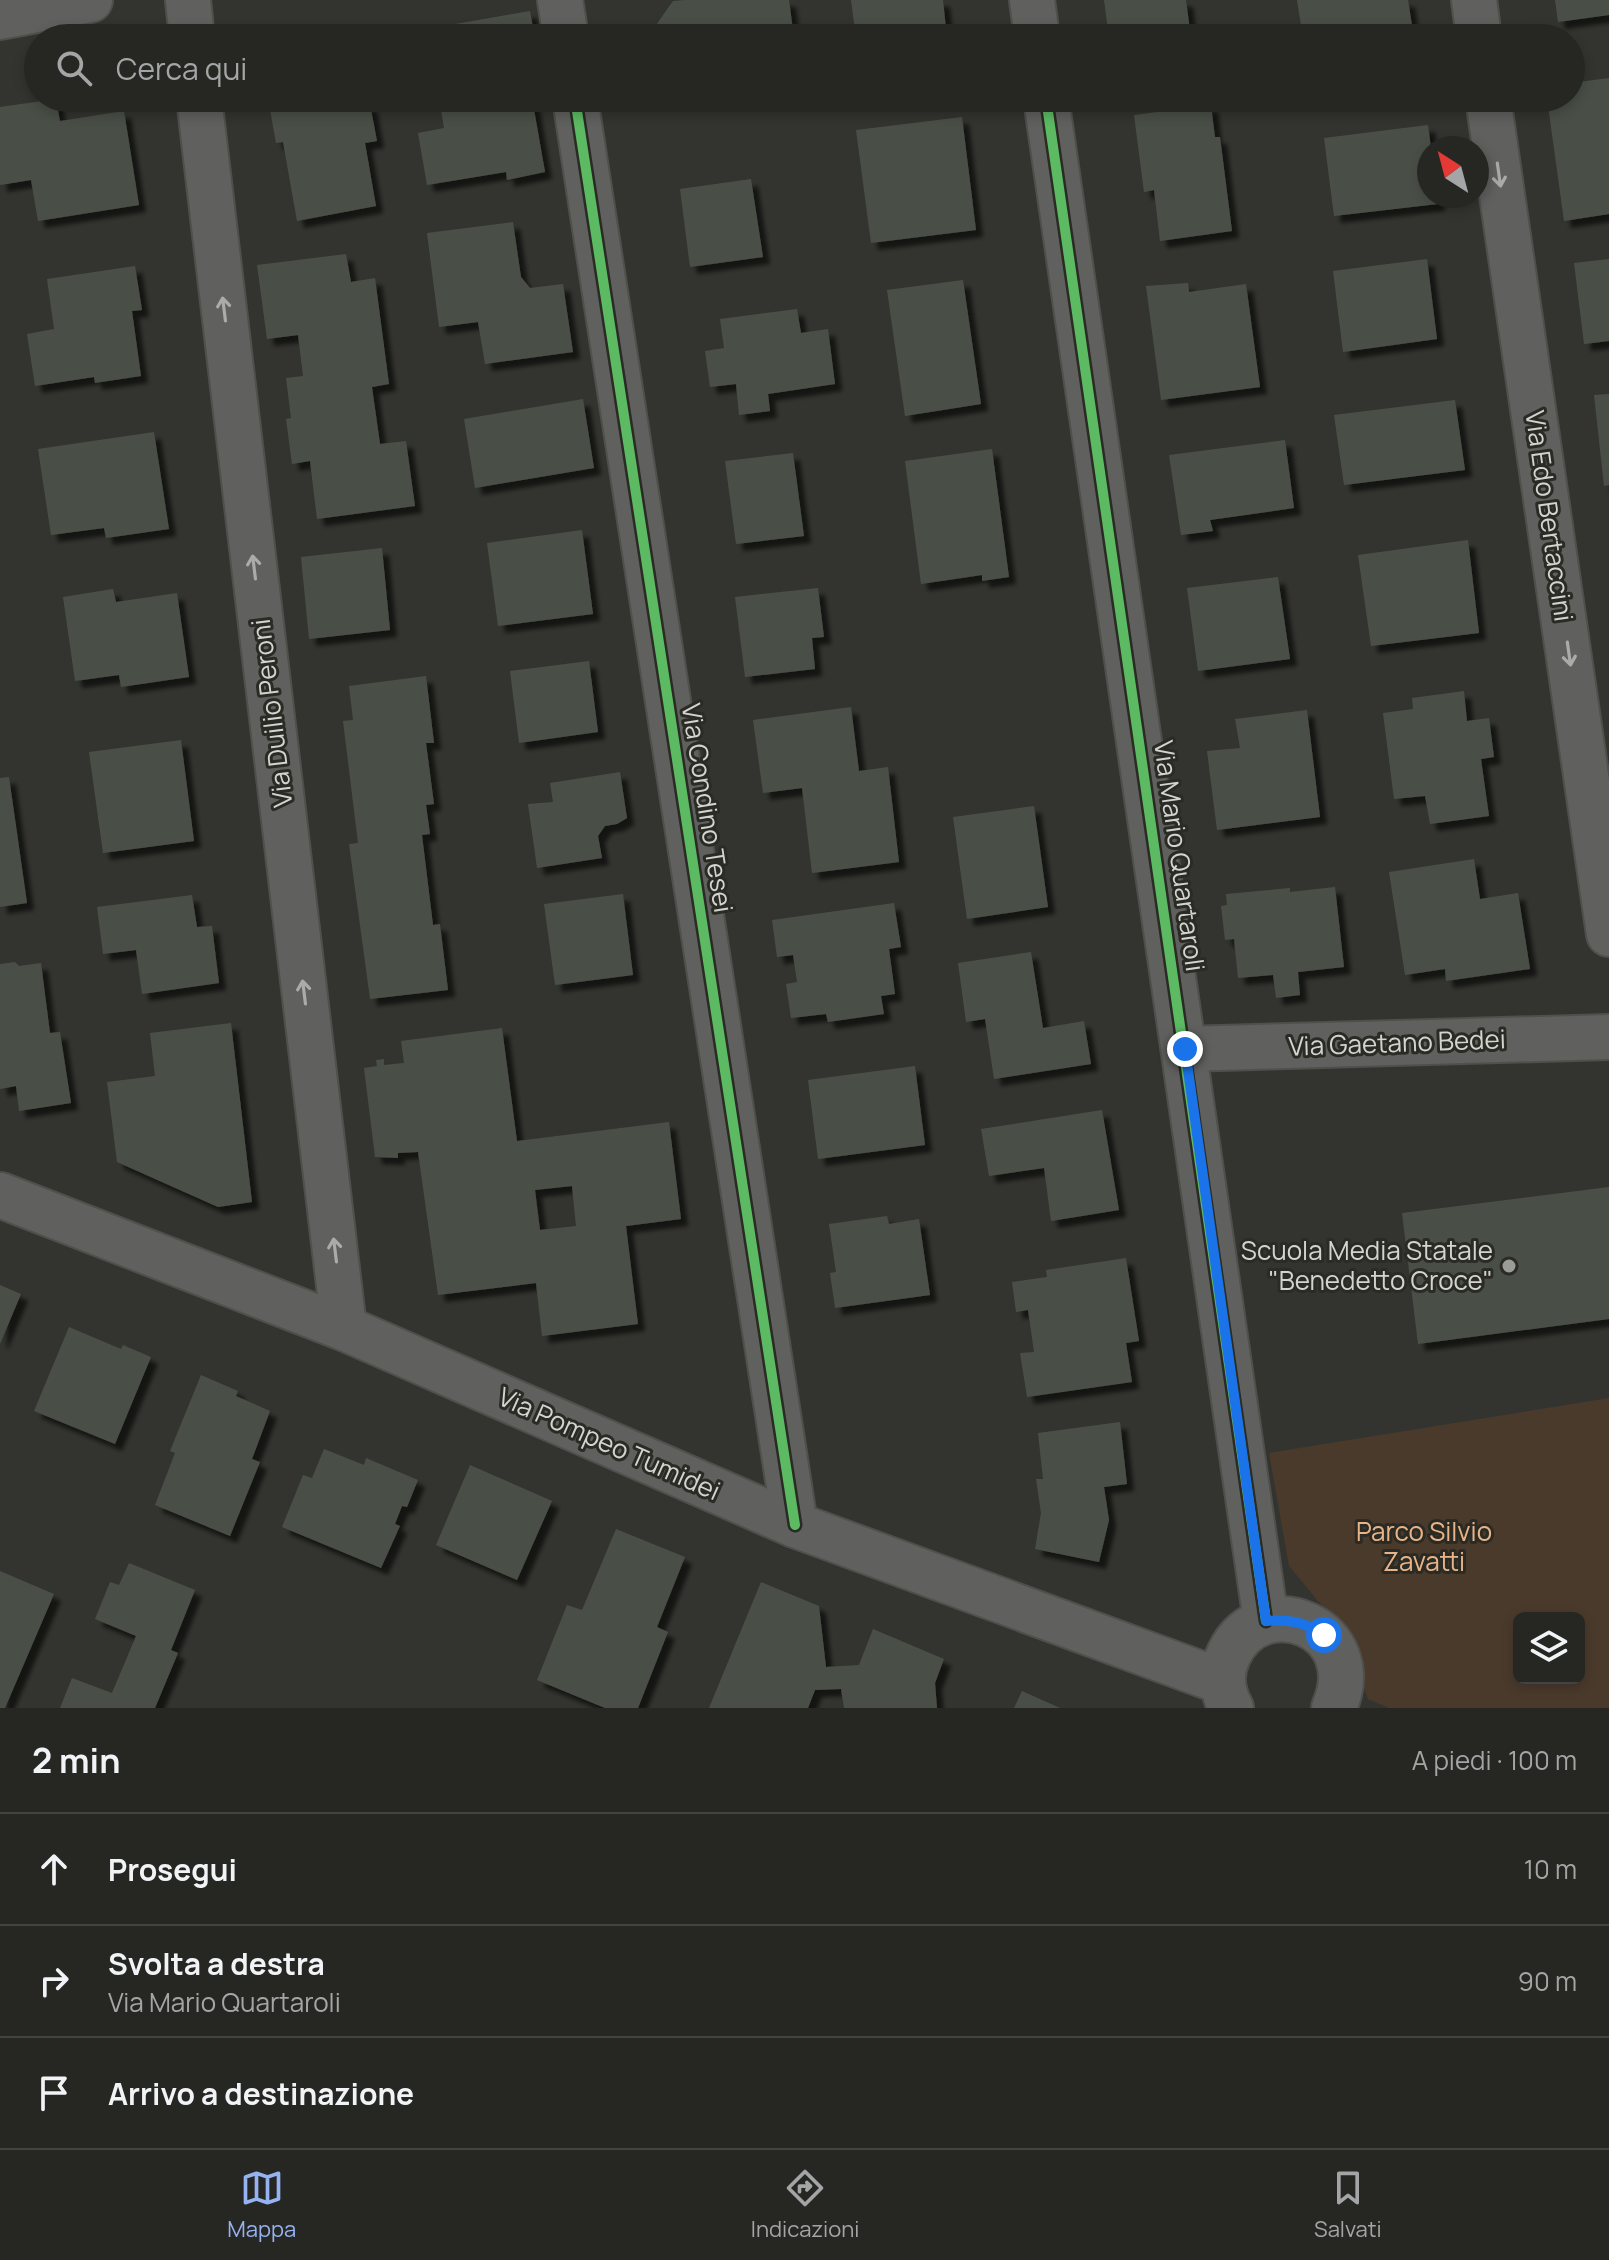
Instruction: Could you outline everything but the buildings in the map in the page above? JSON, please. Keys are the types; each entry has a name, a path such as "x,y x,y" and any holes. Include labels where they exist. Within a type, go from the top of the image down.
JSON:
{"street":[{"path":"0,17 90,0"},
{"path":"188,0 191,24"},
{"path":"560,0 564,24"},
{"path":"1032,0 1035,24"},
{"path":"1474,0 1477,24"},
{"name":"Via Duilio Peroni","path":"201,112 344,1328"},
{"name":"Via Condino Tesei","path":"577,112 795,1525"},
{"name":"Via Mario Quartaroli","path":"1048,112 1266,1621"},
{"name":"Via Edo Bertaccini","path":"1490,112 1609,934"},
{"name":"Via Gaetano Bedei","path":"1185,1049 1609,1037"},
{"name":"Via Pompeo Tumidei","path":"0,1195 344,1328 795,1525 1227,1695"},
{"path":"1227,1695 1225,1662 1233,1644 1248,1630 1266,1621 1287,1619 1307,1624 1324,1635 1336,1652 1342,1672 1341,1692 1334,1708"}],"green space":[{"name":"Parco Silvio Zavatti","path":"1609,1398 1609,1708 1389,1708 1368,1699 1342,1630 1289,1566 1269,1453"}],"cycle path":[{"path":"577,112 795,1525"},
{"path":"1048,112 1266,1621"}],"place":[{"name":"Scuola Media Statale \"Benedetto Croce\"","path":"1509,1266"}],"route":[{"path":"1185,1049 1266,1621 1287,1619 1307,1624 1324,1635"}]}
